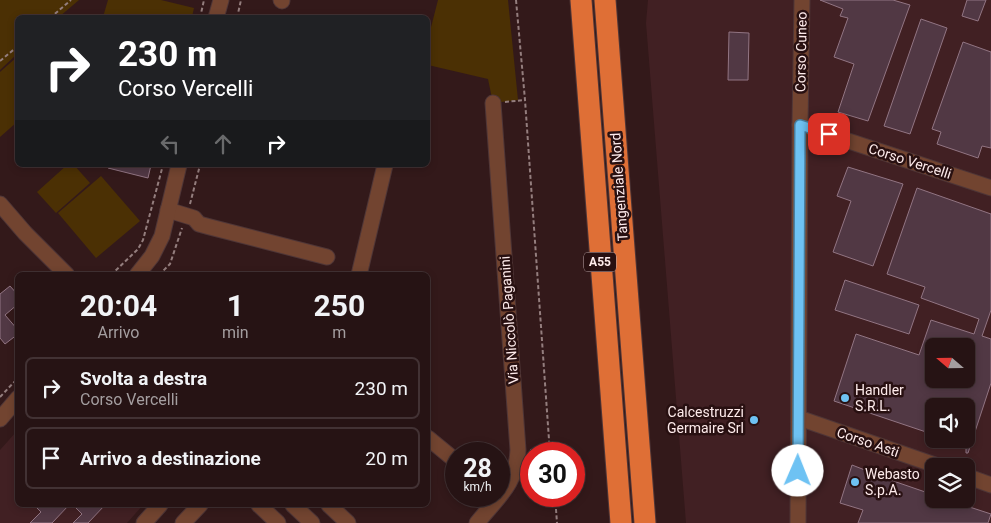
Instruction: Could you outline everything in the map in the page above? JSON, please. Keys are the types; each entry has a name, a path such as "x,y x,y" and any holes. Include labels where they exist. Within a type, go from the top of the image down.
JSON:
{"highway":[{"name":"Tangenziale Nord","path":"581,0 621,523"},
{"name":"Tangenziale Nord","path":"605,0 645,523"}],"street":[{"path":"217,15 221,0"},
{"name":"Corso Cuneo","path":"798,523 802,0"},
{"name":"Via Niccolò Paganini","path":"493,103 518,450 518,464 510,482"},
{"name":"Corso Vercelli","path":"800,125 991,188"},
{"path":"141,270 157,246 179,167"},
{"path":"360,272 385,167"},
{"path":"0,204 25,233 64,272"},
{"path":"168,210 194,218 201,216 222,222"},
{"path":"194,218 199,224 327,257"},
{"path":"25,233 52,272"},
{"path":"0,420 15,402"},
{"path":"0,420 15,406"},
{"name":"Corso Asti","path":"799,418 925,462"},
{"path":"430,440 445,452"},
{"path":"975,479 991,485"},
{"path":"144,523 158,507"},
{"path":"183,523 198,507"},
{"path":"261,507 278,523"},
{"path":"295,507 312,523"},
{"path":"331,507 348,523"},
{"name":"Via Niccolò Paganini","path":"477,523 490,507"}],"path":[{"path":"54,15 71,0"},
{"path":"201,15 204,0"},
{"path":"238,15 241,0"},
{"path":"516,0 549,442"},
{"path":"0,61 15,48"},
{"path":"493,103 525,100"},
{"path":"114,272 138,249 143,240 162,167"},
{"path":"0,397 15,381"},
{"path":"556,507 557,523"}],"shaded area":[{"path":"0,0 79,0 61,15 15,15 15,56 0,70"},
{"path":"108,0 161,0 194,8 192,15 104,15"},
{"path":"438,0 508,0 518,100 493,103 488,79 430,65 430,31"},
{"path":"648,0 991,0 991,523 686,523 646,23"},
{"path":"15,59 15,124 0,137 0,72"},
{"path":"65,167 76,167 90,183 56,213 37,192"},
{"path":"101,176 140,221 96,258 58,213"},
{"path":"15,433 15,507 141,507 127,523 0,523 0,450"}],"building":[{"path":"820,0 893,0 910,5 868,121 838,112 854,64 834,57 848,18 840,16 843,9"},
{"path":"967,0 986,0 978,21 962,16"},
{"path":"921,19 947,28 910,134 884,126"},
{"path":"729,32 749,33 748,80 728,80"},
{"path":"963,42 991,52 991,148 982,146 978,158 937,144 941,132 932,129"},
{"path":"108,167 151,167 148,178"},
{"path":"848,167 903,184 873,266 833,252 851,201 837,196"},
{"path":"917,188 991,214 991,310 982,336 991,339 991,383 975,432 975,398 925,398 925,432 834,401 856,334 919,355 931,320 974,334 979,319 921,298 925,287 887,274"},
{"path":"845,280 919,305 909,334 835,310"},
{"path":"10,286 15,292 15,307 5,315 15,327 15,336 5,344 0,338 0,294"},
{"path":"852,465 925,492 925,508 973,508 991,514 988,523 858,523 863,510 840,503"},
{"path":"36,507 67,507 52,523 30,523 41,512"},
{"path":"75,507 103,507 88,523 73,523 82,514"}],"place":[{"name":"Handler S.R.L.","path":"845,398"},
{"name":"Calcestruzzi Germaire Srl","path":"754,420"},
{"name":"Webasto S.p.A.","path":"855,482"}],"route":[{"path":"798,471 800,125 829,134"}]}
